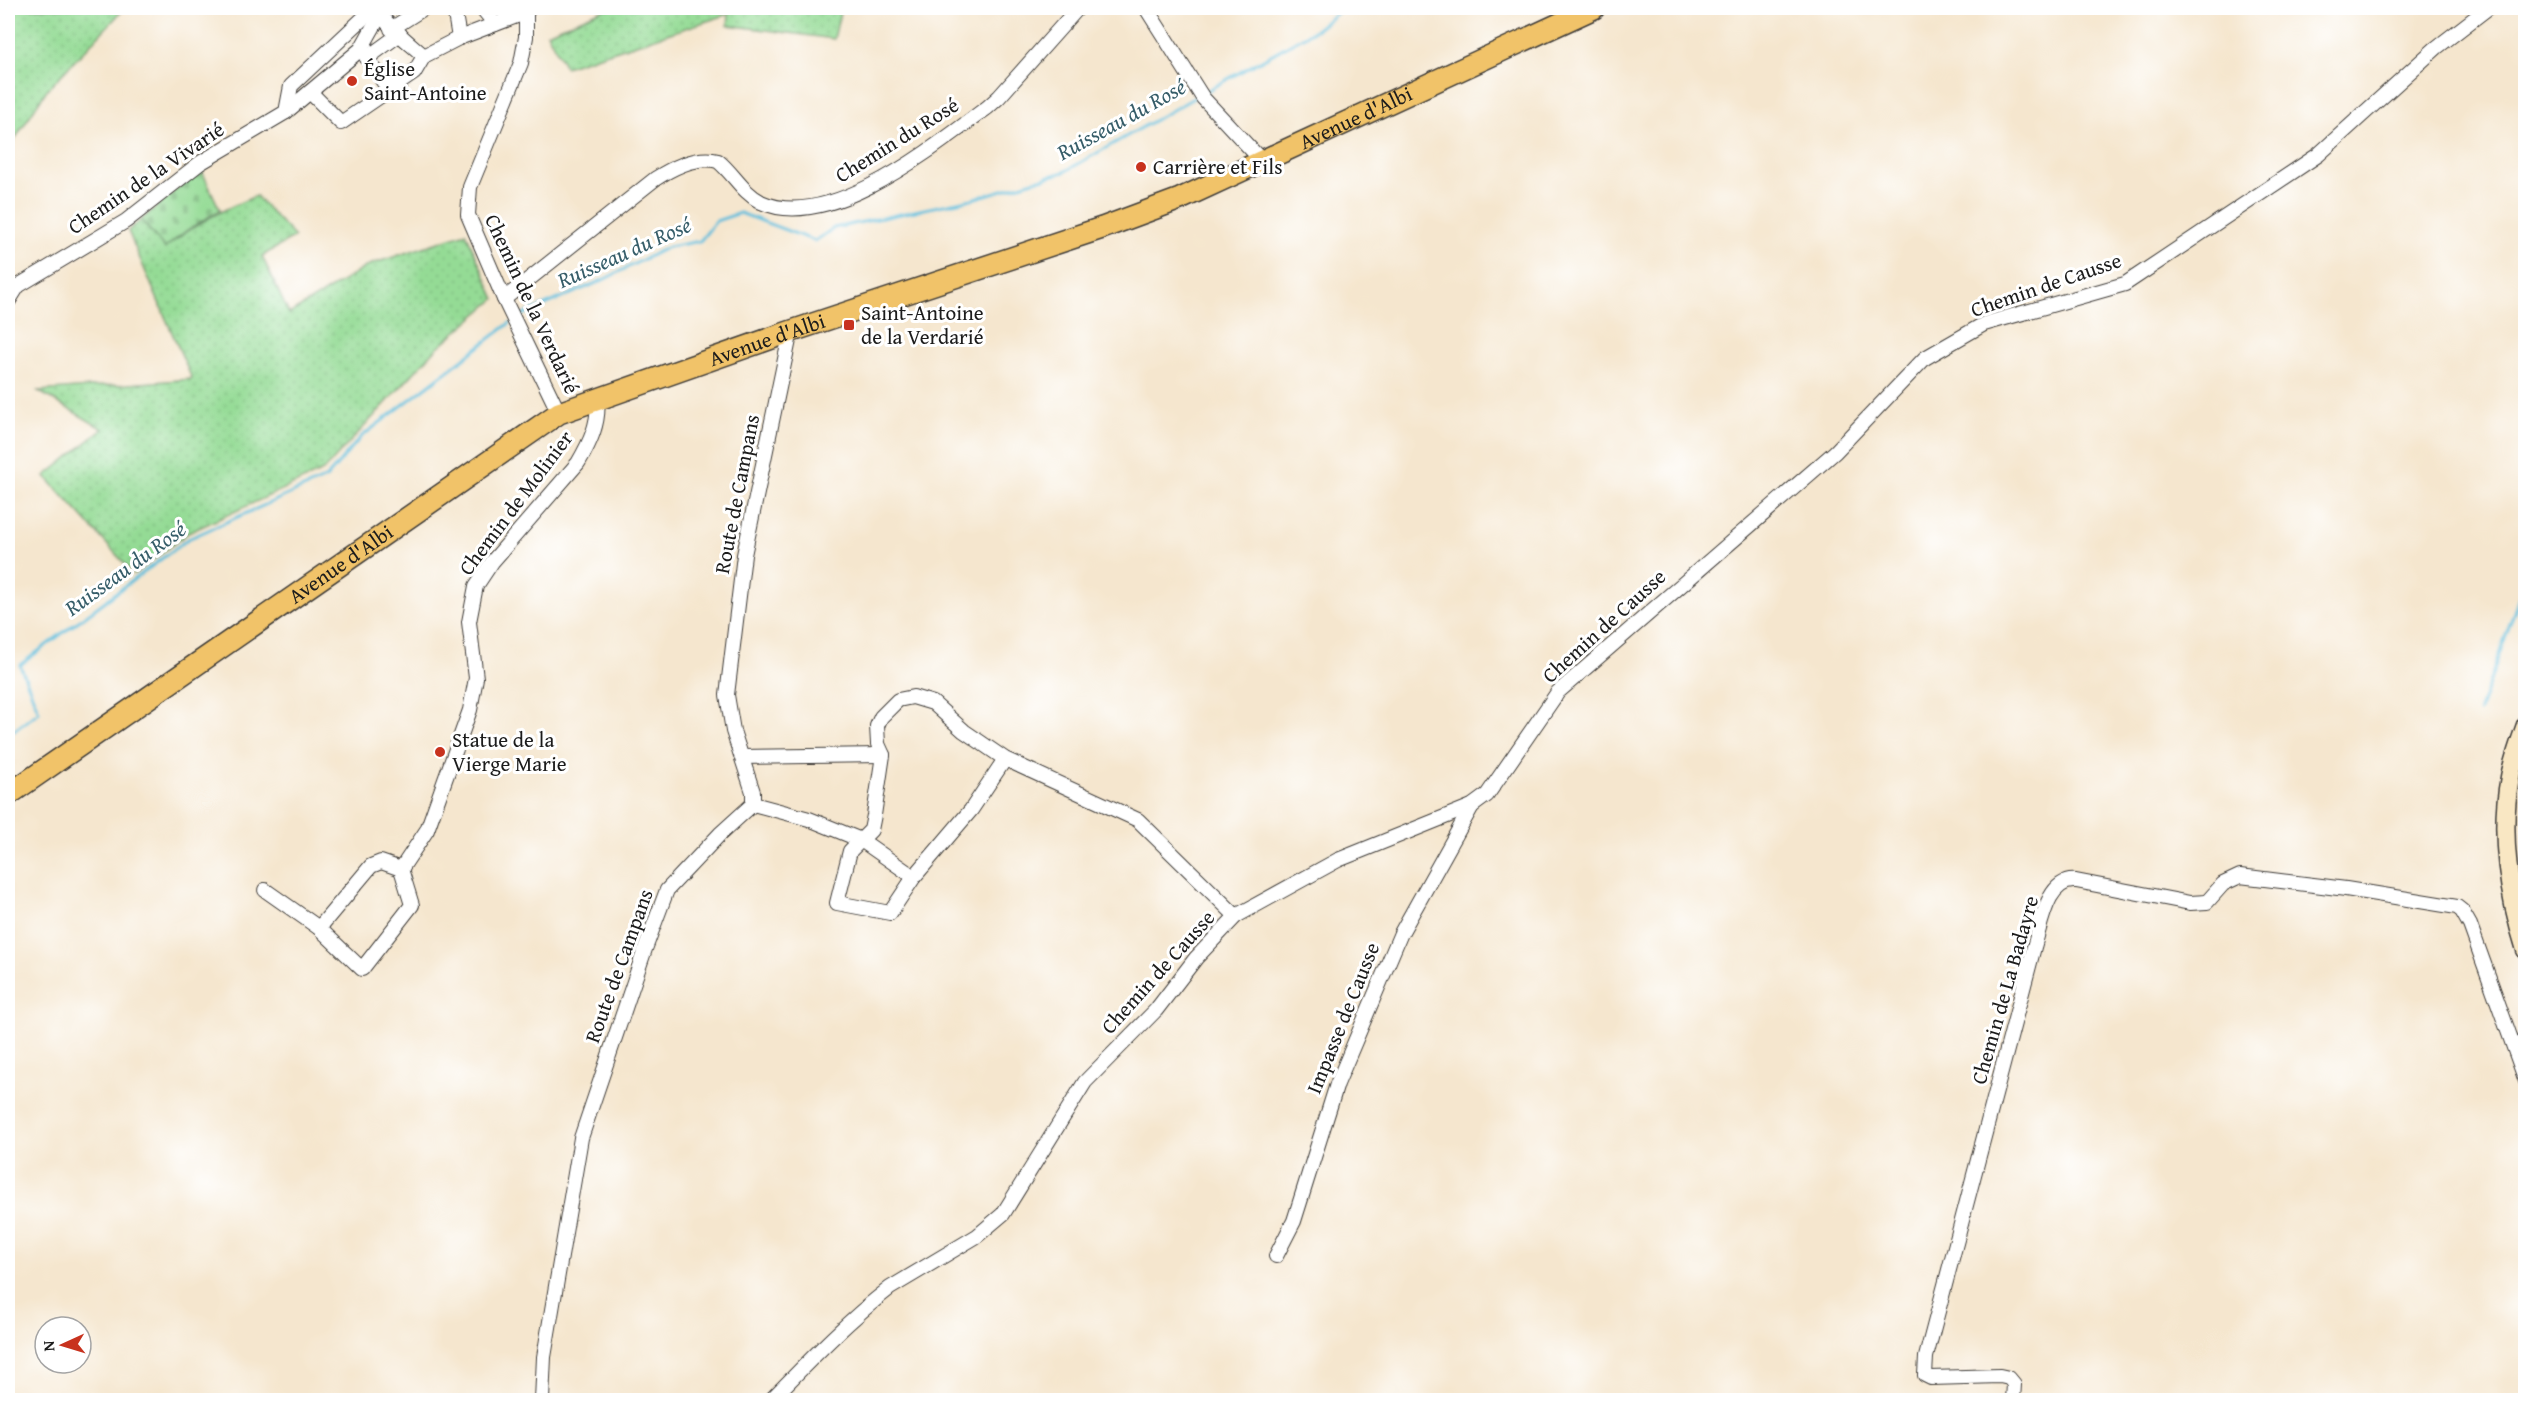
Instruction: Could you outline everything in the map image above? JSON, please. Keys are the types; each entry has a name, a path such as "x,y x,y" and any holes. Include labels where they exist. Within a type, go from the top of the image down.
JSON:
{"main road":[{"name":"Avenue d'Albi","path":"8,795 559,413 1180,199 1594,8"},
{"path":"2526,725 2510,778 2506,825 2517,925 2526,950"}],"street":[{"name":"Chemin de la Vivarié","path":"8,302 18,286 126,221 200,163 286,112 424,8"},
{"path":"455,8 459,38"},
{"path":"482,8 495,24"},
{"name":"Chemin du Rosé","path":"504,299 655,179 681,165 696,161 718,161 748,194 770,205 810,208 854,195 884,178 988,107 1078,8"},
{"path":"1146,8 1201,95 1263,162"},
{"name":"Chemin de Causse","path":"771,1401 839,1330 877,1298 977,1236 1003,1214 1085,1083 1156,1011 1196,958 1236,916 1338,860 1472,806 1487,795 1558,692 1835,452 1925,358 1984,324 2125,284 2318,155 2436,48 2488,8"},
{"path":"376,10 395,32 424,56"},
{"path":"376,10 364,53 389,90"},
{"path":"286,112 291,86 376,10"},
{"path":"310,92 341,123 414,73 424,56 459,38 526,10"},
{"name":"Chemin de la Verdarié","path":"526,10 526,37 521,63 479,162 467,201 470,223 559,413"},
{"name":"Route de Campans","path":"542,1401 544,1357 581,1138 645,949 667,890 720,834 753,804 753,792 733,730 727,695 744,555 789,332"},
{"name":"Chemin de Molinier","path":"401,869 427,830 472,703 476,678 469,622 476,586 492,562 578,463 587,448 597,417 597,399"},
{"path":"1005,759 971,810 914,877 890,913 837,903 850,851 871,830 883,755 877,737 877,726 881,717 898,700 913,697 933,703 964,730 1005,759 1138,820 1236,916"},
{"path":"742,757 883,755"},
{"path":"753,804 809,819 861,840 914,877"},
{"name":"Impasse de Causse","path":"1276,1256 1294,1221 1337,1084 1401,933 1472,806"},
{"path":"265,890 319,928 362,969 412,905 401,869 381,862 371,866 319,928"},
{"name":"Chemin de La Badayre","path":"2013,1401 2014,1384 2009,1378 2000,1376 1930,1378 1925,1375 1926,1357 2034,947 2047,902 2060,883 2067,880 2076,881 2190,903 2207,902 2223,884 2240,876 2346,889 2457,907 2470,925 2526,1081"}],"green space":[{"path":"8,8 125,8 46,91 8,150"},
{"path":"607,8 841,8 834,39 728,25 729,14 565,67 547,33"},
{"path":"201,169 220,210 187,230 165,248 141,220"},
{"path":"256,196 295,237 262,256 289,314 369,265 466,233 495,299 438,347 323,471 188,533 134,574 45,476 103,429 38,391 192,379 128,231 141,220 165,248 209,218"}],"waterway":[{"name":"Ruisseau du Rosé","path":"1203,93 1317,29 1343,8"},
{"name":"Ruisseau du Rosé","path":"517,317 601,281 668,247 700,241 716,221 740,213 815,241 834,228 972,199 1064,172 1197,96"},
{"name":"Ruisseau du Rosé","path":"8,735 39,712 20,665 188,539 326,478 361,437 510,323"},
{"path":"2479,712 2526,578"}],"place":[{"name":"Église Saint-Antoine","path":"352,81"},
{"name":"Carrière et Fils","path":"1141,167"},
{"name":"Saint-Antoine de la Verdarié","path":"849,325"},
{"name":"Statue de la Vierge Marie","path":"440,752"}]}
